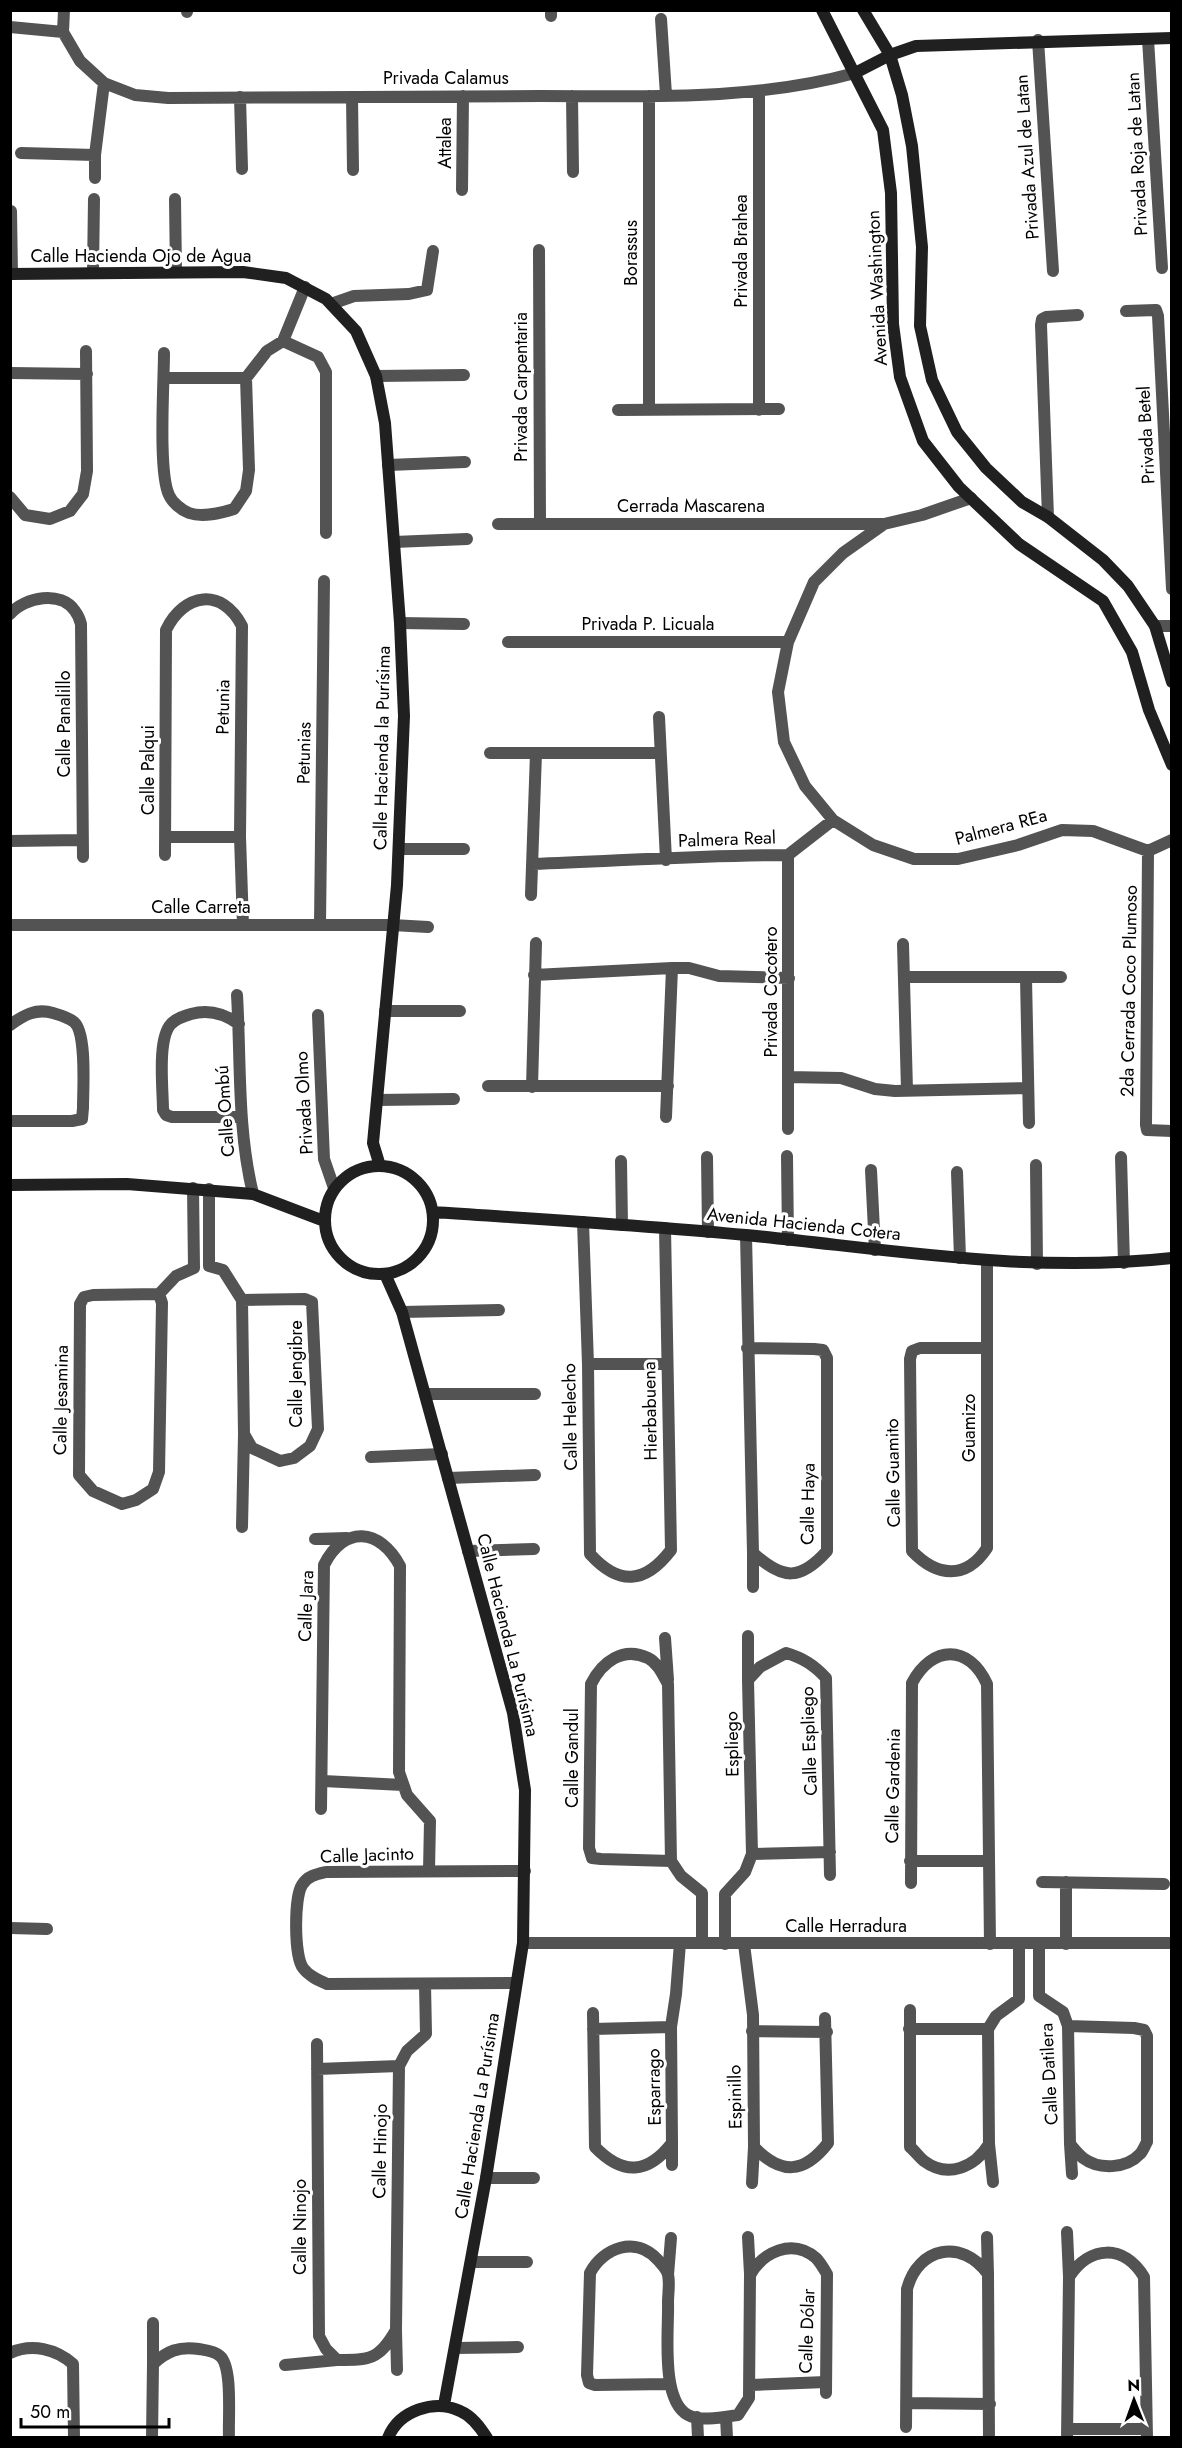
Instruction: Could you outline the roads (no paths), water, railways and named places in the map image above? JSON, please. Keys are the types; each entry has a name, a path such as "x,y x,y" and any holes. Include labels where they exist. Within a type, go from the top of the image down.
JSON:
{"street":[{"path":"10,27 63,32 64,10"},
{"name":"Avenida Washington","path":"822,10 883,130 891,193 893,324 900,377 923,441 959,487 1019,544 1103,601 1132,652 1149,710 1172,765"},
{"path":"863,10 890,55 902,95 912,146 922,247 920,326 932,380 957,432 987,468 1022,502 1048,517 1103,560 1128,586 1155,626 1172,682"},
{"path":"661,19 666,95"},
{"name":"Privada Calamus","path":"63,32 80,61 104,83 135,96 649,96 759,92 816,84 855,73"},
{"path":"855,73 916,45 1172,38"},
{"name":"Privada Roja de Latan","path":"1148,39 1162,268"},
{"name":"Privada Azul de Latan","path":"1038,40 1053,271"},
{"path":"95,178 95,155 104,83"},
{"name":"Privada Brahea","path":"759,92 759,410"},
{"name":"Attalea","path":"462,190 463,96"},
{"path":"572,96 573,172"},
{"name":"Borassus","path":"649,96 649,410"},
{"path":"240,97 242,169"},
{"path":"352,97 353,170"},
{"path":"21,153 95,155"},
{"path":"93,273 94,199"},
{"path":"175,200 176,272"},
{"path":"11,211 11,274"},
{"name":"Privada Carpentaria","path":"539,250 540,524"},
{"path":"331,304 354,296 410,294 427,291 433,251"},
{"name":"Calle Hacienda Ojo de Agua","path":"11,274 243,272 286,278 305,287"},
{"path":"164,352 164,475 169,495 179,507 190,513 214,514 234,509 246,491 249,470 246,378 267,351 283,340 305,287"},
{"name":"Calle Hacienda la Purísima","path":"305,287 331,304 356,331 376,376 385,423 400,623 404,716 399,849 374,1143 380,1166"},
{"name":"Privada Betel","path":"1126,311 1152,309 1156,310 1158,316 1172,589"},
{"path":"1048,517 1041,325 1042,319 1046,317 1078,315"},
{"path":"283,340 318,357 326,372 326,533"},
{"path":"10,497 26,515 50,519 70,511 83,494 87,471 86,351"},
{"path":"10,373 87,374"},
{"path":"376,376 464,375"},
{"path":"164,378 246,378"},
{"path":"618,410 780,409"},
{"path":"388,465 465,462"},
{"path":"884,524 922,515 971,498"},
{"name":"Cerrada Mascarena","path":"498,524 884,524"},
{"name":"Palmera REa","path":"884,524 843,553 814,582 788,642 778,692 784,742 805,786 833,820 873,845 914,859 958,859 1018,845 1062,830 1094,831 1148,851"},
{"path":"394,542 467,539"},
{"name":"Petunias","path":"320,925 324,581"},
{"name":"Calle Panalillo","path":"10,614 24,603 46,598 58,599 75,610 81,624 82,857"},
{"name":"Calle Palqui","path":"205,598 186,604 166,630 166,837 240,837"},
{"name":"Petunia","path":"205,598 220,603 236,614 242,626 240,837"},
{"path":"400,623 464,624"},
{"path":"1155,626 1172,626"},
{"name":"Privada P. Licuala","path":"508,642 788,642"},
{"path":"659,717 666,860"},
{"path":"490,753 660,753"},
{"path":"531,895 536,753"},
{"path":"788,855 833,820"},
{"path":"165,855 166,837"},
{"path":"240,837 243,925"},
{"path":"10,841 82,840"},
{"path":"1148,851 1172,840"},
{"path":"399,849 464,849"},
{"name":"2da Cerrada Coco Plumoso","path":"1148,851 1147,1130 1172,1131"},
{"name":"Palmera Real","path":"532,864 666,860 719,855 788,855"},
{"name":"Privada Cocotero","path":"788,855 788,1129"},
{"name":"Calle Carreta","path":"10,925 392,925 428,927"},
{"path":"532,1087 536,943"},
{"path":"903,944 907,1090"},
{"path":"666,1117 672,968"},
{"path":"534,975 689,968 720,976 789,978"},
{"path":"904,976 1061,977"},
{"path":"1026,978 1029,1123"},
{"name":"Calle Ombú","path":"237,995 240,1117 245,1159 253,1194"},
{"path":"10,1025 25,1014 39,1011 64,1016 75,1023 82,1035 82,1119 10,1121"},
{"path":"239,1024 228,1016 201,1011 181,1016 170,1025 163,1039 163,1110 166,1115 172,1117 240,1117"},
{"path":"385,1011 460,1011"},
{"name":"Privada Olmo","path":"318,1015 324,1159 334,1188"},
{"path":"788,1077 841,1078 875,1089 1028,1088"},
{"path":"489,1086 668,1086"},
{"path":"377,1100 454,1099"},
{"path":"787,1156 788,1240"},
{"path":"707,1157 708,1232"},
{"path":"1121,1157 1124,1263"},
{"path":"621,1161 622,1225"},
{"path":"1036,1165 1037,1264"},
{"path":"380,1166 399,1169 415,1179 427,1194 433,1212 432,1229 427,1246 416,1259 402,1269 385,1274 370,1274 343,1261 333,1249 324,1221 327,1204 334,1188 347,1176 363,1168 380,1166"},
{"path":"872,1170 875,1250"},
{"path":"957,1172 960,1258"},
{"path":"10,1185 127,1184 253,1194 324,1221"},
{"path":"159,1294 176,1276 194,1268 193,1188"},
{"path":"209,1189 209,1266 223,1270 242,1300 244,1434 242,1527"},
{"name":"Avenida Hacienda Cotera","path":"433,1212 746,1235 987,1261 1037,1264 1124,1263 1172,1258"},
{"name":"Calle Helecho","path":"583,1222 588,1364 590,1554 603,1569 616,1575 638,1576"},
{"name":"Hierbabuena","path":"638,1576 660,1564 671,1550 665,1228"},
{"path":"746,1235 753,1587"},
{"name":"Guamizo","path":"950,1571 967,1569 979,1561 987,1548 987,1261"},
{"name":"Calle Hacienda La Purísima","path":"385,1274 402,1312 513,1713 525,1790 523,1943 486,2178 444,2405"},
{"name":"Calle Jesamina","path":"159,1294 162,1303 159,1472 153,1489 136,1500 122,1504 93,1491 79,1475 80,1304 84,1297 93,1295 159,1294"},
{"name":"Calle Jengibre","path":"242,1300 305,1299 312,1302 318,1429 310,1446 294,1458 280,1461 252,1448 244,1434"},
{"path":"402,1312 499,1310"},
{"name":"Calle Haya","path":"747,1348 823,1350 827,1358 827,1551 813,1567 789,1574 776,1571 753,1553"},
{"name":"Calle Guamito","path":"950,1571 934,1568 912,1551 910,1359 912,1351 920,1348 987,1348"},
{"path":"588,1364 667,1364"},
{"path":"425,1394 535,1394"},
{"path":"371,1457 442,1454"},
{"path":"448,1478 535,1475"},
{"path":"315,1539 363,1536 379,1540 392,1550 400,1566 399,1772 407,1795 430,1821 429,1871"},
{"name":"Calle Jara","path":"321,1809 324,1565 330,1552 346,1538"},
{"path":"468,1551 534,1549"},
{"name":"Espliego","path":"748,1636 752,1854"},
{"path":"665,1638 671,1861 681,1876 702,1893 702,1943"},
{"name":"Calle Gandul","path":"668,1684 660,1669 650,1659 631,1653 615,1658 599,1669 591,1684 589,1848 592,1858 601,1860 671,1861"},
{"name":"Calle Espliego","path":"748,1680 760,1667 786,1653 803,1658 826,1678 831,1875"},
{"name":"Calle Gardenia","path":"951,1653 971,1661 981,1670 987,1684 989,1861 910,1861 912,1683 919,1669 931,1658 951,1653"},
{"path":"322,1781 403,1785"},
{"path":"725,1944 725,1894 746,1872 752,1854 830,1852"},
{"path":"910,1861 911,1883"},
{"path":"989,1861 990,1944"},
{"name":"Calle Jacinto","path":"516,1983 327,1984 314,1978 304,1969 297,1957 296,1915 301,1885 311,1875 326,1872 525,1871"},
{"path":"1042,1882 1164,1884"},
{"path":"1066,1882 1066,1944"},
{"path":"10,1928 47,1929"},
{"name":"Calle Herradura","path":"523,1943 1169,1943"},
{"name":"Esparrago","path":"593,2029 595,2147 608,2160 620,2166 642,2167 662,2156 672,2143 671,2027 680,1943"},
{"name":"Espinillo","path":"744,1944 753,2015 754,2147 766,2160 778,2166 799,2167 818,2156 828,2144 827,2032"},
{"path":"993,2182 989,2144 988,2029 996,2016 1019,2000 1018,1944"},
{"name":"Calle Datilera","path":"1039,1944 1039,1996 1063,2012 1068,2026 1072,2174"},
{"path":"317,2069 399,2066 408,2051 426,2034 425,1984"},
{"path":"910,2010 910,2147 924,2161 937,2168 959,2169 981,2157 989,2144"},
{"path":"593,2013 593,2029 671,2027"},
{"path":"752,2031 827,2032 825,2018"},
{"name":"Calle Datilera","path":"1068,2026 1134,2028 1144,2030 1147,2036 1147,2142 1140,2154 1119,2166 1096,2165 1083,2158 1070,2144"},
{"path":"909,2029 988,2029"},
{"name":"Calle Ninojo","path":"317,2044 319,2336 326,2349 337,2360"},
{"name":"Calle Hinojo","path":"397,2370 399,2066"},
{"path":"672,2143 672,2165"},
{"path":"752,2183 754,2147"},
{"path":"486,2178 534,2178"},
{"path":"1066,2232 1070,2277 1067,2433 1147,2433 1144,2277 1132,2262 1110,2252 1093,2254 1083,2260 1070,2277"},
{"path":"671,2238 668,2275 669,2384 679,2405 690,2416 697,2418 738,2415 746,2406 751,2385 748,2237"},
{"path":"987,2237 989,2438"},
{"path":"668,2275 655,2256 633,2247 615,2249 596,2263 590,2273 587,2376 589,2383 595,2385 669,2384"},
{"name":"Calle Dólar","path":"750,2275 756,2264 766,2256 784,2248 802,2251 816,2258 827,2274 826,2387 751,2385"},
{"path":"906,2427 907,2289 910,2277 917,2268 936,2253 953,2251 980,2262 988,2274"},
{"path":"471,2262 527,2262"},
{"path":"152,2438 153,2323"},
{"path":"285,2365 370,2359 385,2349 396,2330"},
{"path":"10,2353 32,2347 64,2356 74,2364 74,2438"},
{"path":"455,2348 518,2347"},
{"path":"153,2364 163,2355 175,2349 189,2348 208,2351 220,2356 227,2367 229,2438"},
{"path":"907,2403 990,2404"},
{"path":"388,2438 403,2417 423,2407 444,2405 461,2411 476,2422 487,2438"},
{"path":"726,2417 727,2438"},
{"path":"697,2418 698,2438"}]}
